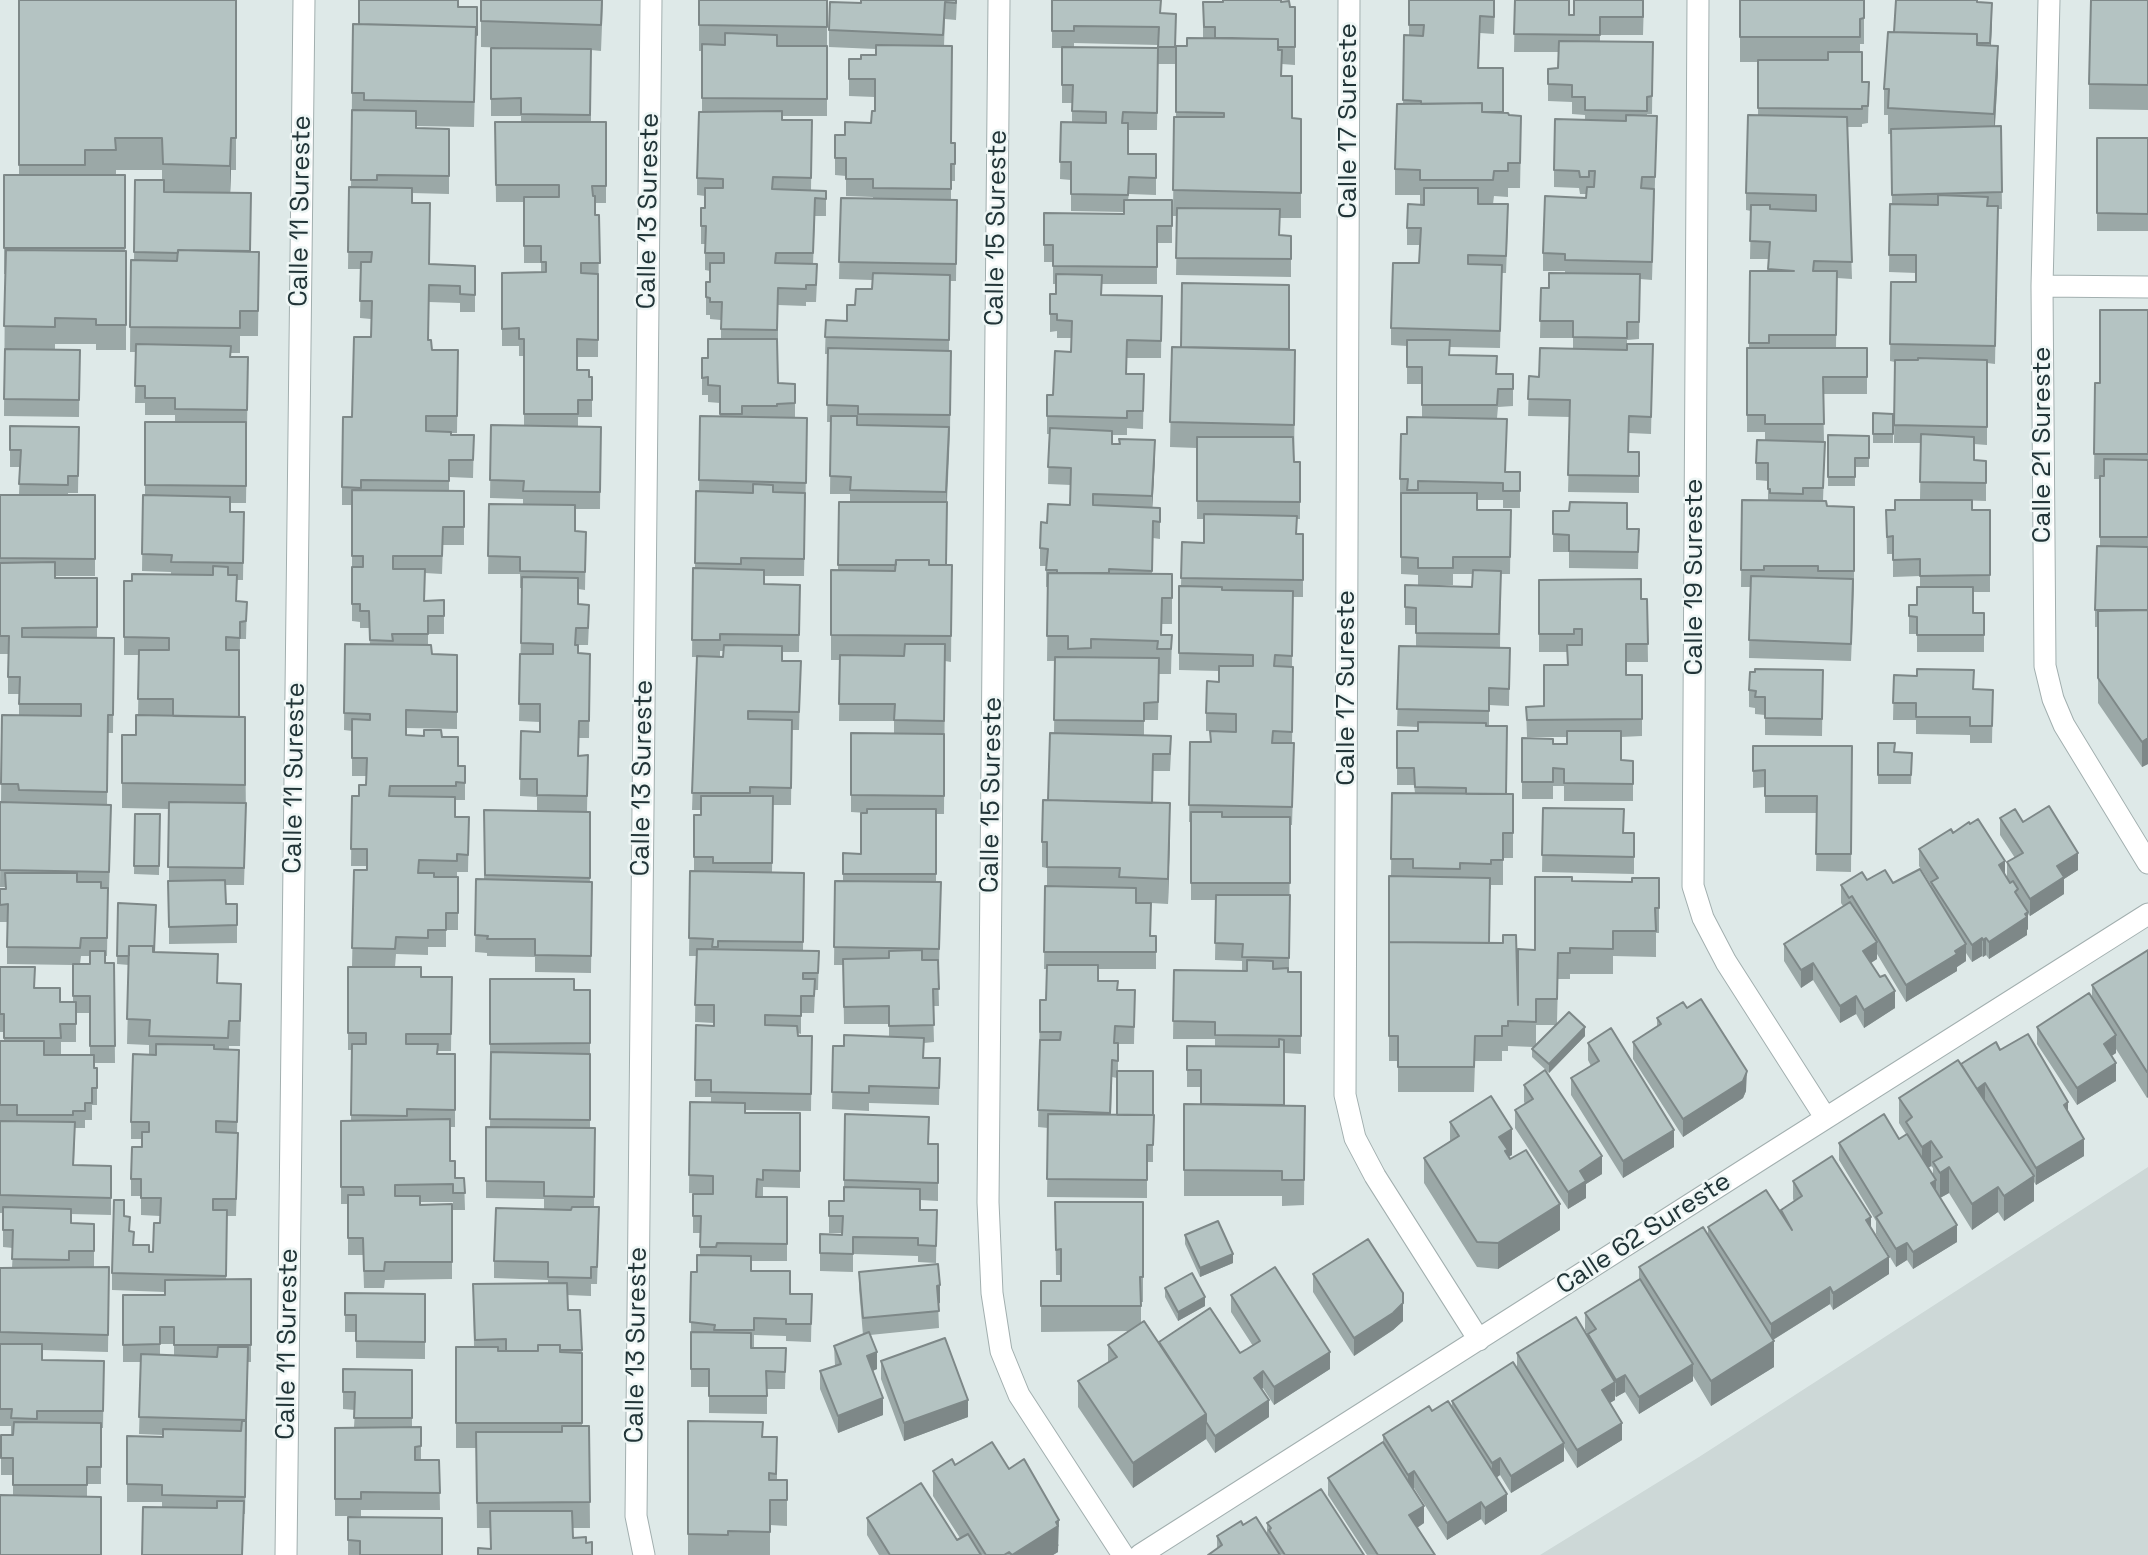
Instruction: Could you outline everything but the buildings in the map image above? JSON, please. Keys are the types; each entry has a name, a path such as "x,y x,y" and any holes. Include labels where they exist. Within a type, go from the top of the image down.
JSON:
{"street":[{"name":"Calle 11 Sureste","path":"286,1555 304,0"},
{"name":"Calle 13 Sureste","path":"644,1555 636,1516 651,0"},
{"name":"Calle 15 Sureste","path":"999,0 988,1202 992,1293 1001,1351 1019,1395 1123,1555"},
{"name":"Calle 17 Sureste","path":"1349,0 1345,1095 1355,1138 1375,1176 1479,1340"},
{"name":"Calle 19 Sureste","path":"1698,0 1693,886 1703,918 1726,962 1825,1117"},
{"name":"Calle 21 Sureste","path":"2049,0 2042,286 2045,666 2053,699 2064,725 2148,863"},
{"path":"2042,286 2148,287"},
{"name":"Calle 62 Sureste","path":"1140,1555 2148,914"}],"shaded area":[{"path":"2148,1167 2148,1555 1540,1555 1699,1457"}]}
